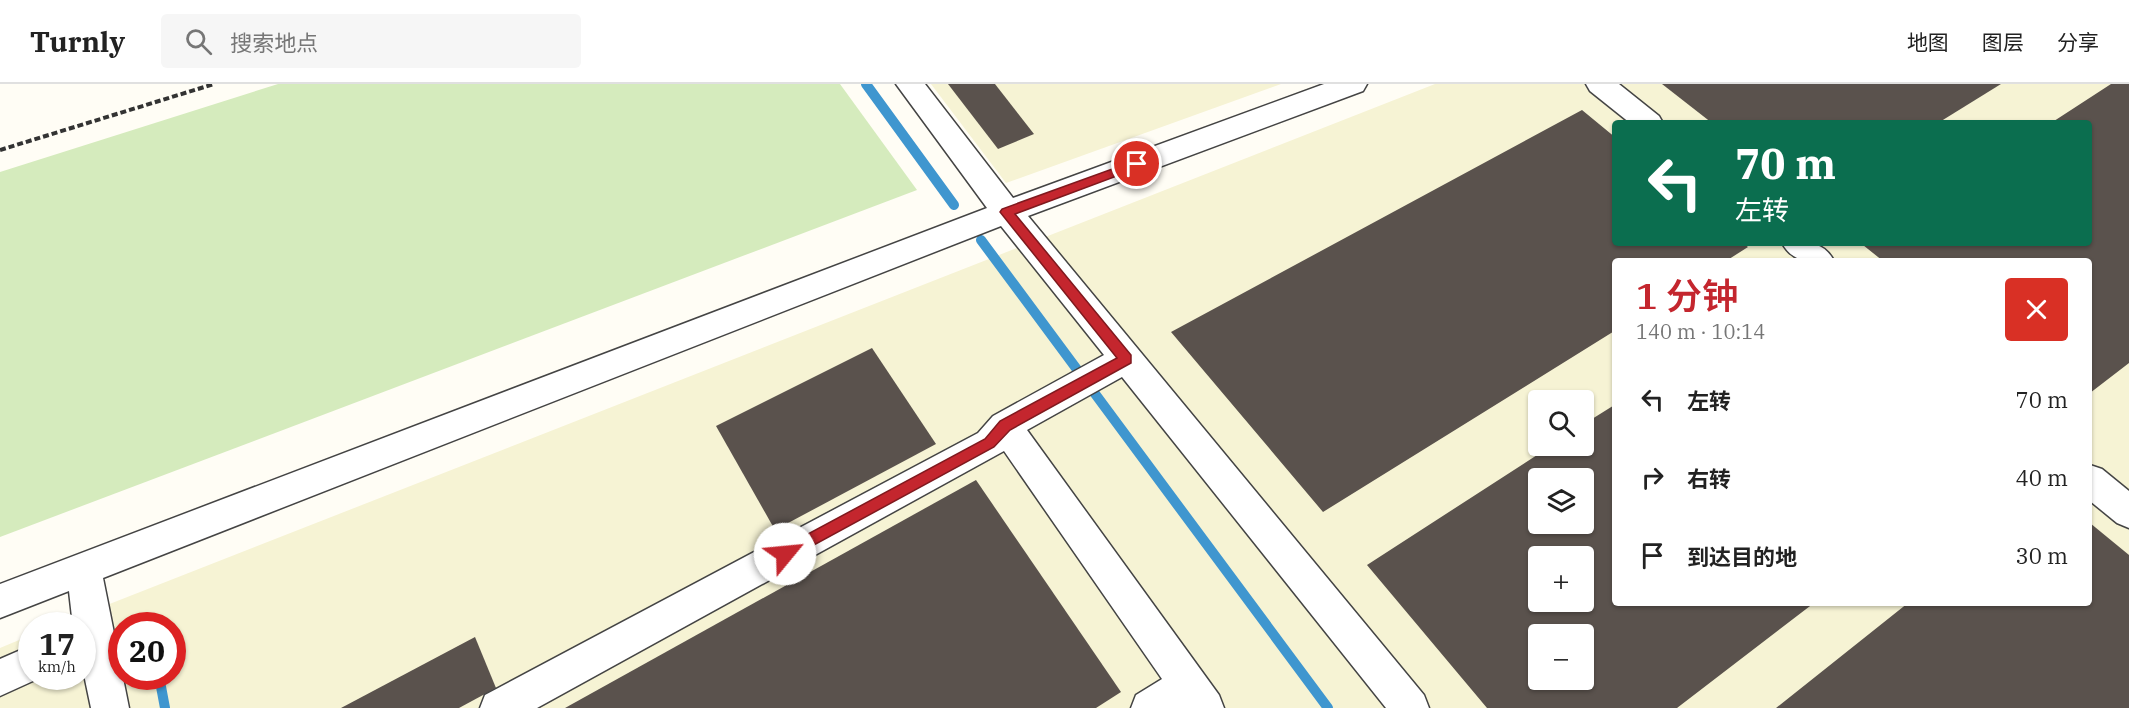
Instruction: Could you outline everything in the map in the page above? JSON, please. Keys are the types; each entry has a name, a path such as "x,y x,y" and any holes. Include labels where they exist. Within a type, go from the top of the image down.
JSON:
{"lane":[{"path":"910,84 1007,212 1100,374 1410,708"},
{"path":"0,601 1007,212 1353,84"},
{"path":"1600,84 1645,120"},
{"path":"1801,246 1815,258"},
{"path":"499,708 990,443 1005,426 1100,374"},
{"path":"1005,426 1197,696 1150,708"},
{"path":"2092,482 2129,512"},
{"path":"83,569 87,612"},
{"path":"96,661 110,708"},
{"path":"0,678 18,670"}],"path":[{"path":"0,150 214,84"}],"shaded area":[{"path":"931,84 1281,84 1006,183"},
{"path":"1435,84 2129,84 2129,708 0,708 0,648 18,640 18,690 96,690 96,612 89,612"}],"green space":[{"path":"278,84 840,84 917,190 0,537 0,172"}],"building":[{"path":"948,84 995,84 1034,134 998,149"},
{"path":"1662,84 2001,84 1943,120 1708,120"},
{"path":"2111,84 2129,84 2129,363 2092,391 2092,258 1879,258 1864,246 2092,246 2092,120 2056,120"},
{"path":"1582,110 1612,135 1612,246 1748,247 1731,258 1612,258 1612,332 1323,512 1171,332"},
{"path":"872,348 936,444 775,530 716,426"},
{"path":"1612,406 1612,606 1810,606 1677,708 1487,708 1367,565 1536,456 1594,456 1594,418"},
{"path":"976,480 1121,692 1096,708 565,708"},
{"path":"2092,525 2129,555 2129,708 1776,708 1904,606 2092,606"},
{"path":"475,637 496,688 459,708 341,708"}],"waterway":[{"path":"866,84 954,205"},
{"path":"981,240 1328,708"},
{"path":"162,690 165,708"}],"route":[{"path":"785,554 990,443 1005,426 1126,359 1007,212 1137,164"}]}
